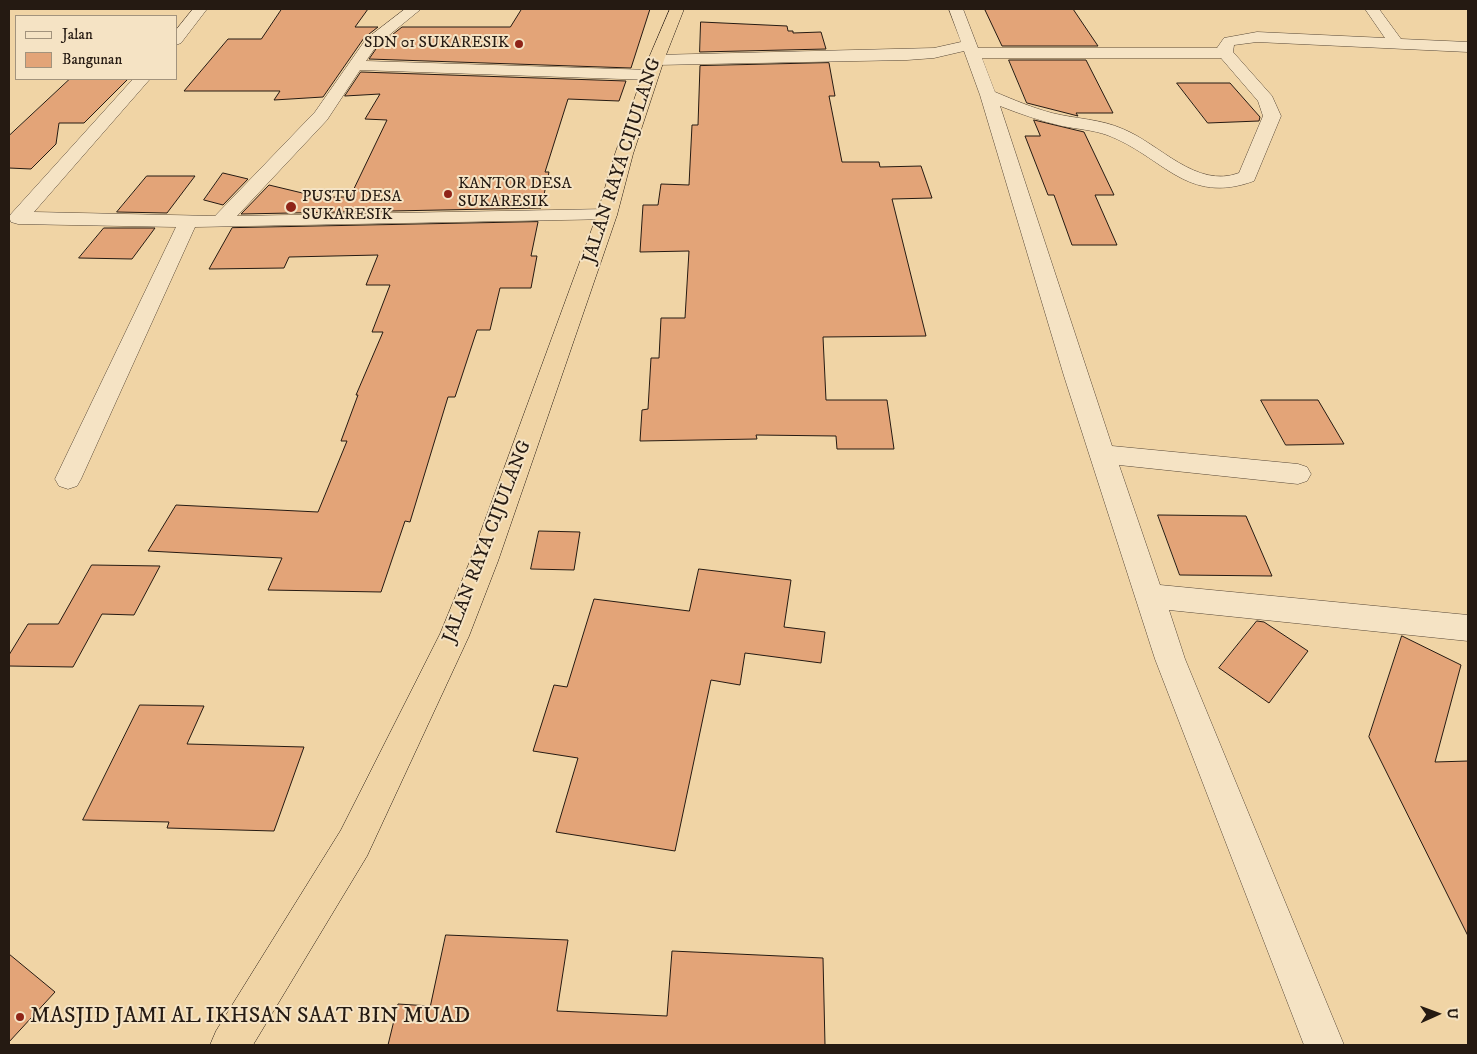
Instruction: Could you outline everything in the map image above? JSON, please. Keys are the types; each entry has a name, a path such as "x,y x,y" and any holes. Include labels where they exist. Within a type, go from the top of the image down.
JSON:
{"highway":[{"name":"JALAN RAYA CIJULANG","path":"230,1045 354,844 454,636 484,561 607,215 624,154 676,9"}],"street":[{"path":"178,38 196,18 200,9"},
{"path":"220,222 321,116 371,42 414,9"},
{"path":"956,9 988,95 1102,454 1170,659 1324,1045"},
{"path":"1372,9 1396,43"},
{"path":"988,95 1026,112 1115,132 1131,139 1187,175 1222,183 1239,181 1247,177 1272,116 1266,100 1225,53 1224,46 1229,41 1241,38 1468,46"},
{"path":"356,65 654,68 907,55 971,49 1225,53"},
{"path":"12,222 141,80"},
{"path":"12,222 220,222 607,215"},
{"path":"68,479 188,222"},
{"path":"1102,454 1298,474"},
{"path":"1149,596 1468,628"}],"building":[{"path":"282,9 368,9 355,27 378,27 364,38 323,97 274,100 280,91 184,91 228,39 261,39"},
{"path":"522,9 650,9 631,68 369,59 378,46 402,27 510,27"},
{"path":"1073,9 1098,46 1002,46 985,10"},
{"path":"701,22 787,26 788,31 793,31 793,33 821,32 826,49 700,52"},
{"path":"1009,60 1086,60 1113,113 1076,113 1078,116 1027,103"},
{"path":"829,63 835,96 829,96 842,162 879,162 880,167 921,166 932,198 892,199 926,336 823,337 826,400 887,400 894,449 837,449 836,436 756,435 757,439 640,441 642,410 648,409 651,358 659,358 661,318 685,318 689,251 640,252 643,205 658,205 661,184 689,185 692,125 698,125 700,66"},
{"path":"361,72 626,81 619,101 568,99 545,172 549,172 541,208 241,214 269,185 319,197 350,197 387,120 365,119 380,94 345,96"},
{"path":"69,80 127,80 84,123 59,123 56,144 31,169 9,168 9,136"},
{"path":"1177,83 1230,83 1260,117 1259,121 1208,123"},
{"path":"1034,120 1084,132 1114,195 1095,195 1117,245 1072,245 1054,195 1048,195 1025,136 1040,136"},
{"path":"223,173 248,179 223,205 204,200"},
{"path":"147,176 195,176 167,213 117,212"},
{"path":"538,222 531,256 537,256 531,288 500,288 490,330 477,330 455,397 448,397 410,522 405,521 381,592 268,590 282,558 148,551 176,505 318,512 347,441 341,441 358,395 356,395 383,332 372,332 390,285 366,285 378,255 289,257 284,268 209,269 232,228"},
{"path":"104,228 155,228 132,259 79,258"},
{"path":"1261,400 1318,400 1344,444 1286,445"},
{"path":"1158,515 1246,516 1272,576 1180,575"},
{"path":"539,531 580,532 574,570 531,569"},
{"path":"92,565 160,566 134,615 102,614 73,667 9,666 9,655 28,624 58,624"},
{"path":"699,569 791,580 784,627 825,632 821,663 745,653 740,685 711,680 675,851 556,832 578,758 533,751 554,685 567,687 594,599 689,611"},
{"path":"1257,621 1264,622 1308,651 1269,703 1219,668"},
{"path":"1402,636 1461,665 1435,762 1468,761 1468,936 1369,737"},
{"path":"140,705 204,706 187,744 304,747 274,831 167,828 169,822 83,820"},
{"path":"446,935 568,940 557,1011 667,1016 672,951 823,958 825,1045 388,1045 398,1004 430,1006"},
{"name":"MASJID JAMI AL IKHSAN SAAT BIN MUAD","path":"9,954 55,992 9,1042"}],"place":[{"name":"SDN 01 SUKARESIK","path":"519,44"},
{"name":"KANTOR DESA SUKARESIK","path":"448,194"},
{"name":"PUSTU DESA SUKARESIK","path":"291,207"},
{"name":"MASJID JAMI AL IKHSAN SAAT BIN MUAD","path":"20,1017"}]}
